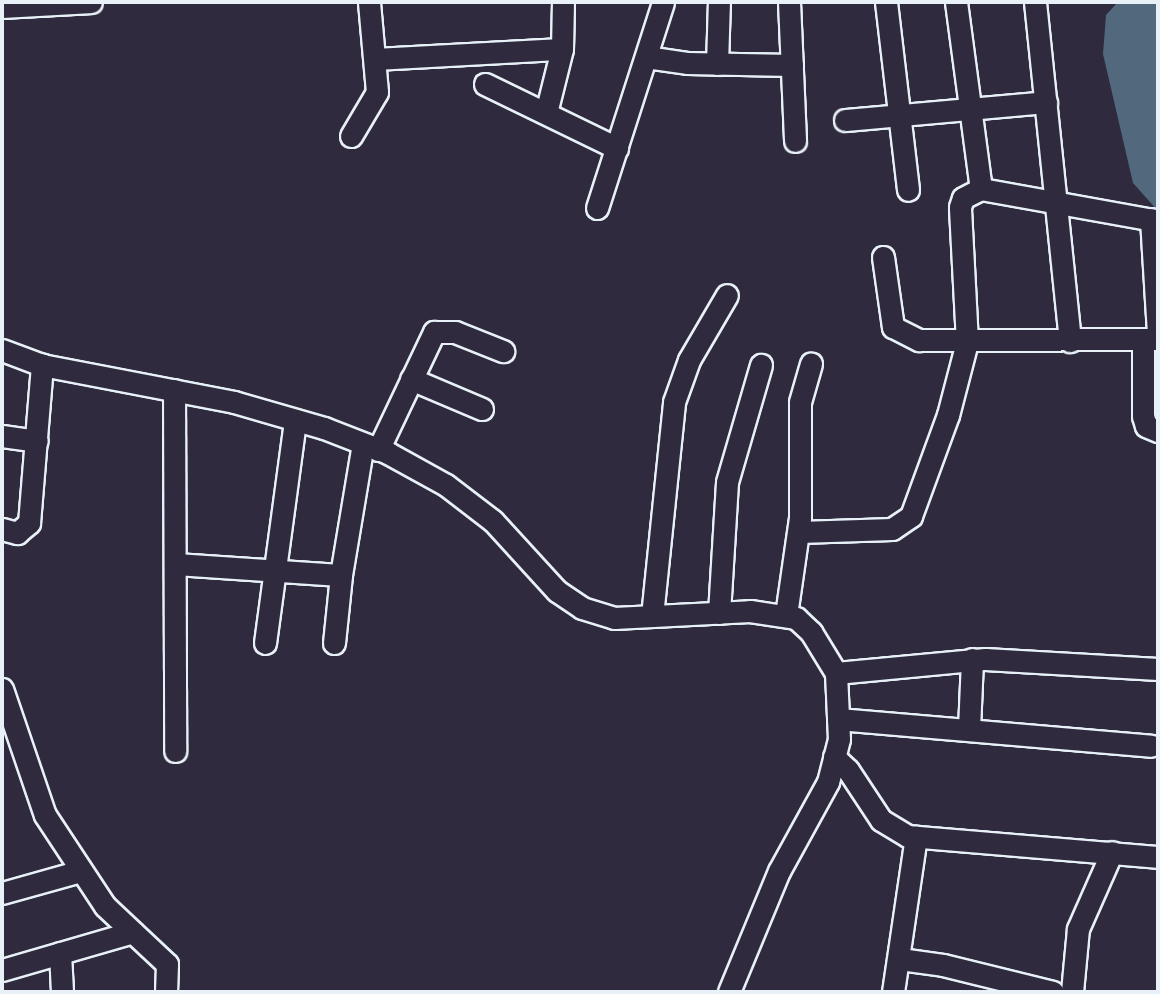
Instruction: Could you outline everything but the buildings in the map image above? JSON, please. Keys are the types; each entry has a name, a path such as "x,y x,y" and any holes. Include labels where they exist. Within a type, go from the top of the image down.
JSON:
{"street":[{"path":"2,7 91,2"},
{"path":"351,136 377,92 369,2"},
{"path":"546,113 562,49 563,2"},
{"path":"597,208 663,2"},
{"path":"717,64 719,2"},
{"path":"789,2 795,141"},
{"path":"886,2 908,190"},
{"path":"956,2 981,189"},
{"path":"1035,2 1070,341"},
{"path":"375,59 562,49"},
{"path":"646,57 717,64 792,65"},
{"path":"485,83 617,148"},
{"path":"845,120 1046,102"},
{"path":"799,532 903,525 916,506 939,441 967,342 960,207 971,191 981,189 1056,200 1155,220 1153,337 1143,416 1146,426 1158,431"},
{"path":"883,257 893,327 919,340 1070,341 1153,337"},
{"path":"652,616 674,402 689,360 727,295"},
{"path":"334,643 341,575 371,447 411,379 429,339 439,329 503,351"},
{"path":"2,350 43,365 174,390 295,420 371,447 446,485 475,507 557,591 582,607 614,618 719,613 786,615 811,632 836,673 838,719 834,757 828,782 779,871 729,992"},
{"path":"786,615 799,532 800,402 811,364"},
{"path":"2,529 17,533 29,523 43,365"},
{"path":"719,613 727,482 737,436 761,365"},
{"path":"411,379 482,409"},
{"path":"174,390 175,751"},
{"path":"265,643 295,420"},
{"path":"2,436 37,441"},
{"path":"175,564 341,575"},
{"path":"836,673 972,659 1158,669"},
{"path":"969,729 972,659"},
{"path":"2,689 37,797 105,906 167,964 166,992"},
{"path":"838,719 1151,746"},
{"path":"834,757 881,820 916,837 1158,857"},
{"path":"893,992 916,837"},
{"path":"1072,992 1079,929 1112,852"},
{"path":"2,893 81,871"},
{"path":"2,970 132,932"},
{"path":"60,953 62,992"},
{"path":"900,959 943,965 1053,992"}],"water":[{"path":"1116,4 1158,4 1158,211 1133,183 1103,54 1106,15"}]}
